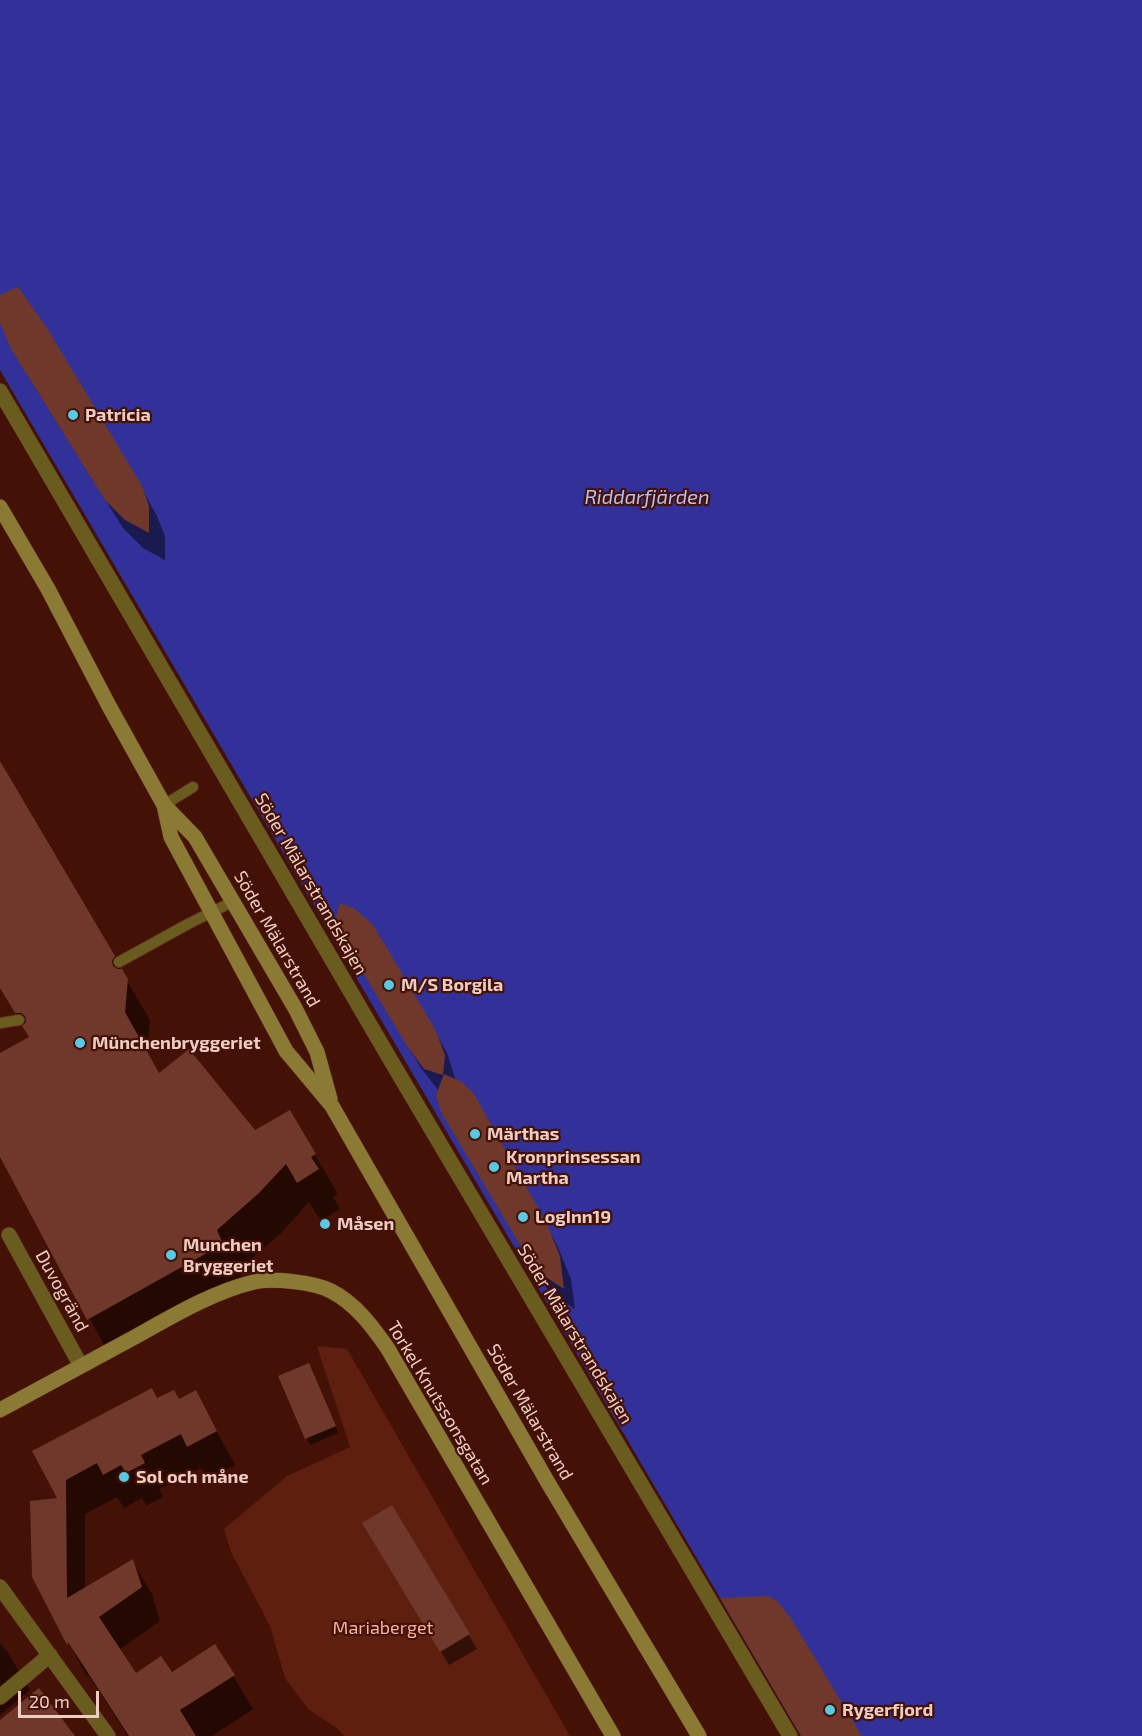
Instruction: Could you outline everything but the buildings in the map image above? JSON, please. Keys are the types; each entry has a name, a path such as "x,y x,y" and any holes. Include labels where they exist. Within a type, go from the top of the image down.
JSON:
{"street":[{"name":"Söder Mälarstrandskajen","path":"0,392 790,1736"},
{"name":"Söder Mälarstrand","path":"0,507 48,589 164,805 195,837 295,1008 317,1052 332,1106"},
{"name":"Söder Mälarstrand","path":"164,805 171,837 286,1051 332,1106 547,1481 699,1736"},
{"name":"Duvogränd","path":"9,1235 81,1366"},
{"name":"Torkel Knutssonsgatan","path":"0,1410 233,1288 257,1282 284,1281 329,1290 345,1299 376,1331 388,1349 613,1736"},
{"path":"0,1587 108,1736"},
{"path":"0,1697 50,1655"}],"lane":[{"path":"164,805 193,787"},
{"path":"119,962 232,902"},
{"path":"0,1023 19,1020"}],"green space":[{"name":"Mariaberget","path":"317,1346 347,1349 570,1736 344,1736 338,1729 308,1709 285,1678 270,1626 231,1552 224,1529 287,1476 350,1447"}],"water":[{"name":"Riddarfjärden","path":"0,0 1142,0 1142,1736 801,1736 0,370"}],"place":[{"name":"Patricia","path":"73,415"},
{"name":"M/S Borgila","path":"389,985"},
{"name":"Münchenbryggeriet","path":"80,1043"},
{"name":"Märthas","path":"475,1134"},
{"name":"Kronprinsessan Martha","path":"494,1167"},
{"name":"LogInn19","path":"523,1217"},
{"name":"Måsen","path":"325,1224"},
{"name":"Munchen Bryggeriet","path":"171,1255"},
{"name":"Sol och måne","path":"124,1477"},
{"name":"Rygerfjord","path":"830,1710"}]}
